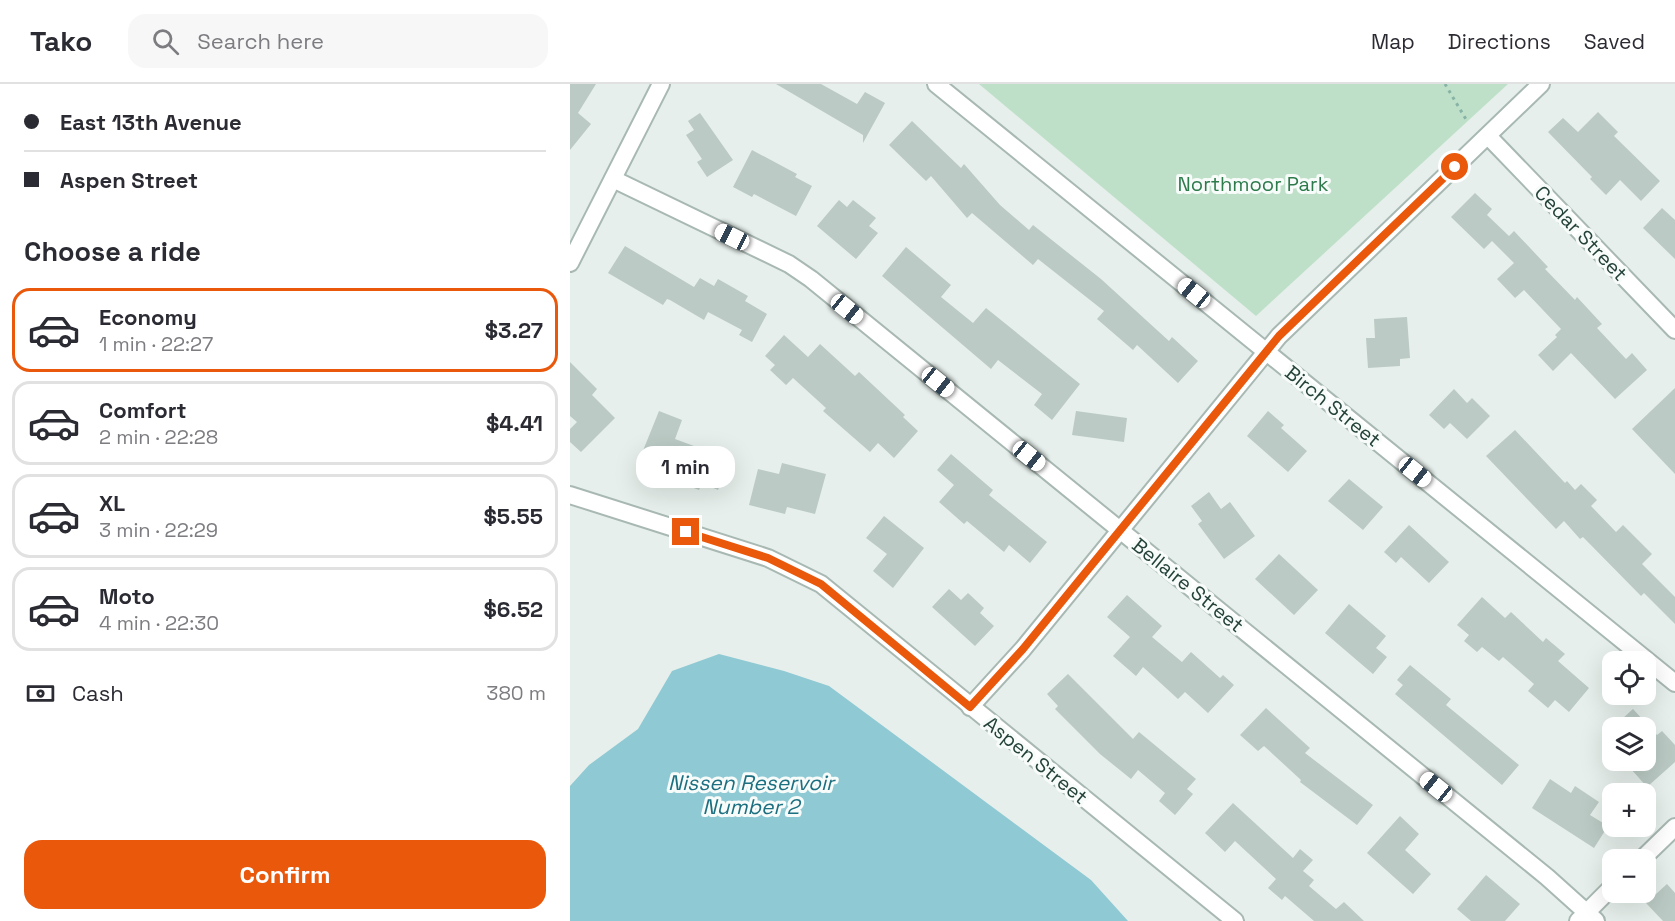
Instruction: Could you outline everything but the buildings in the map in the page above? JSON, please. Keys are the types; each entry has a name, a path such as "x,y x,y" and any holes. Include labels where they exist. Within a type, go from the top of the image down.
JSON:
{"street":[{"path":"570,263 661,84"},
{"name":"Birch Street","path":"936,84 1675,683"},
{"path":"970,707 1023,649 1279,336 1541,84"},
{"name":"Cedar Street","path":"1488,136 1675,330"},
{"name":"Bellaire Street","path":"613,179 789,264 811,279 1538,870 1587,918"},
{"name":"Aspen Street","path":"570,495 768,558 821,584 1235,921"},
{"path":"1652,849 1675,827"},
{"path":"1587,918 1602,899"}],"path":[{"path":"1445,84 1467,121"}],"green space":[{"name":"Northmoor Park","path":"979,84 1508,84 1256,316"}],"water":[{"name":"Nissen Reservoir Number 2","path":"719,654 784,671 829,686 1091,880 1128,921 570,921 570,786 589,765 638,729 672,671"}],"route":[{"path":"686,532 768,558 821,584 970,707 1023,649 1279,336 1455,167"}]}
